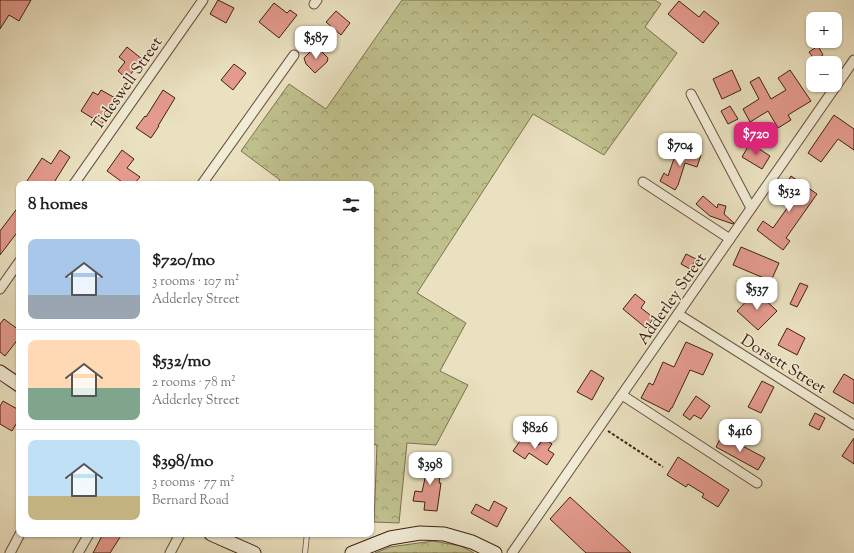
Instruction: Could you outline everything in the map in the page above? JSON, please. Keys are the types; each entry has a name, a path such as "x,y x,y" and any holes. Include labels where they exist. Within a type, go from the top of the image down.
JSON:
{"main road":[{"path":"0,372 16,383"},
{"path":"352,553 390,538 420,533 444,534 472,542 495,553"},
{"path":"218,537 254,553"}],"street":[{"name":"Tideswell Street","path":"76,181 203,0"},
{"path":"204,181 294,54"},
{"name":"Adderley Street","path":"512,553 854,60"},
{"path":"691,94 751,208"},
{"path":"643,182 730,239"},
{"path":"0,289 16,266"},
{"name":"Dorsett Street","path":"678,314 854,425"},
{"path":"622,395 757,483"},
{"path":"10,553 18,537"},
{"path":"78,553 87,537"},
{"path":"170,553 178,537"}],"lane":[{"path":"305,553 307,537"}],"path":[{"path":"600,426 663,468"}],"green space":[{"path":"402,0 655,0 661,4 645,27 677,53 604,155 533,114 417,293 466,323 440,371 468,385 436,445 407,443 399,523 374,522 377,445 374,444 374,181 279,181 280,180 241,151 289,84 326,109"},
{"path":"433,541 461,546 474,553 375,553 390,547"}],"building":[{"path":"0,0 31,0 19,21 9,15 0,29"},
{"path":"218,0 234,8 226,23 210,14"},
{"path":"679,1 699,17 704,11 719,23 703,43 668,14"},
{"path":"274,3 287,13 290,10 297,15 279,38 259,22"},
{"path":"336,11 350,23 341,35 326,22"},
{"path":"316,46 328,58 327,62 315,73 306,64 304,58"},
{"path":"127,47 142,59 127,79 118,71 125,62 119,57"},
{"path":"815,48 819,48 823,55 812,56 809,52"},
{"path":"234,64 246,73 233,90 221,80"},
{"path":"732,70 741,90 722,99 713,79"},
{"path":"790,70 811,101 788,115 791,120 778,128 768,111 750,122 743,109 759,99 750,82 759,77 771,99 786,90 778,78"},
{"path":"101,90 117,99 102,124 81,111 93,92 98,95"},
{"path":"163,90 175,98 151,138 136,128 145,116 146,117"},
{"path":"730,106 738,119 728,124 721,111"},
{"path":"834,115 854,129 854,150 838,139 821,162 808,153"},
{"path":"750,143 770,156 762,169 742,157"},
{"path":"678,147 701,155 697,167 685,163 675,190 660,181 664,173 668,176"},
{"path":"60,150 70,157 55,181 27,181 42,158 51,164"},
{"path":"122,150 134,159 127,168 140,177 137,181 121,181 107,171"},
{"path":"791,176 817,194 786,238 790,241 783,250 757,230 763,221 773,228 795,197 782,189"},
{"path":"703,196 717,208 718,204 726,206 724,214 734,223 733,224 710,216 696,204"},
{"path":"16,210 16,234 0,255 0,231"},
{"path":"741,247 779,263 771,281 733,265"},
{"path":"686,254 696,259 690,269 681,264"},
{"path":"800,283 808,286 797,307 790,304"},
{"path":"756,291 777,311 758,330 737,311"},
{"path":"635,294 645,302 641,308 654,318 646,328 623,309"},
{"path":"4,319 16,328 16,342 5,356 0,352 0,324"},
{"path":"787,328 805,338 797,355 778,345"},
{"path":"686,342 713,354 703,375 690,370 669,412 641,398 649,383 653,385 663,362 674,367"},
{"path":"591,370 604,378 592,400 577,392"},
{"path":"844,374 854,380 854,404 833,392"},
{"path":"762,381 774,387 761,413 748,407"},
{"path":"696,396 710,406 701,419 694,415 690,420 683,415"},
{"path":"3,401 16,408 16,424 12,431 0,424 0,406"},
{"path":"815,413 825,418 819,430 809,425"},
{"path":"524,435 539,445 543,438 552,444 548,450 554,454 547,465 529,453 525,459 513,451"},
{"path":"722,435 765,458 758,470 716,447"},
{"path":"854,438 854,464 842,456"},
{"path":"678,457 729,490 718,507 702,497 704,494 688,484 686,487 667,475"},
{"path":"425,458 442,462 437,511 424,510 425,502 413,501 415,491 422,492 427,469 422,468"},
{"path":"570,497 631,553 586,553 550,519"},
{"path":"494,501 507,508 497,527 471,513 476,504 489,511"},
{"path":"101,537 120,537 110,553 93,553"}]}
